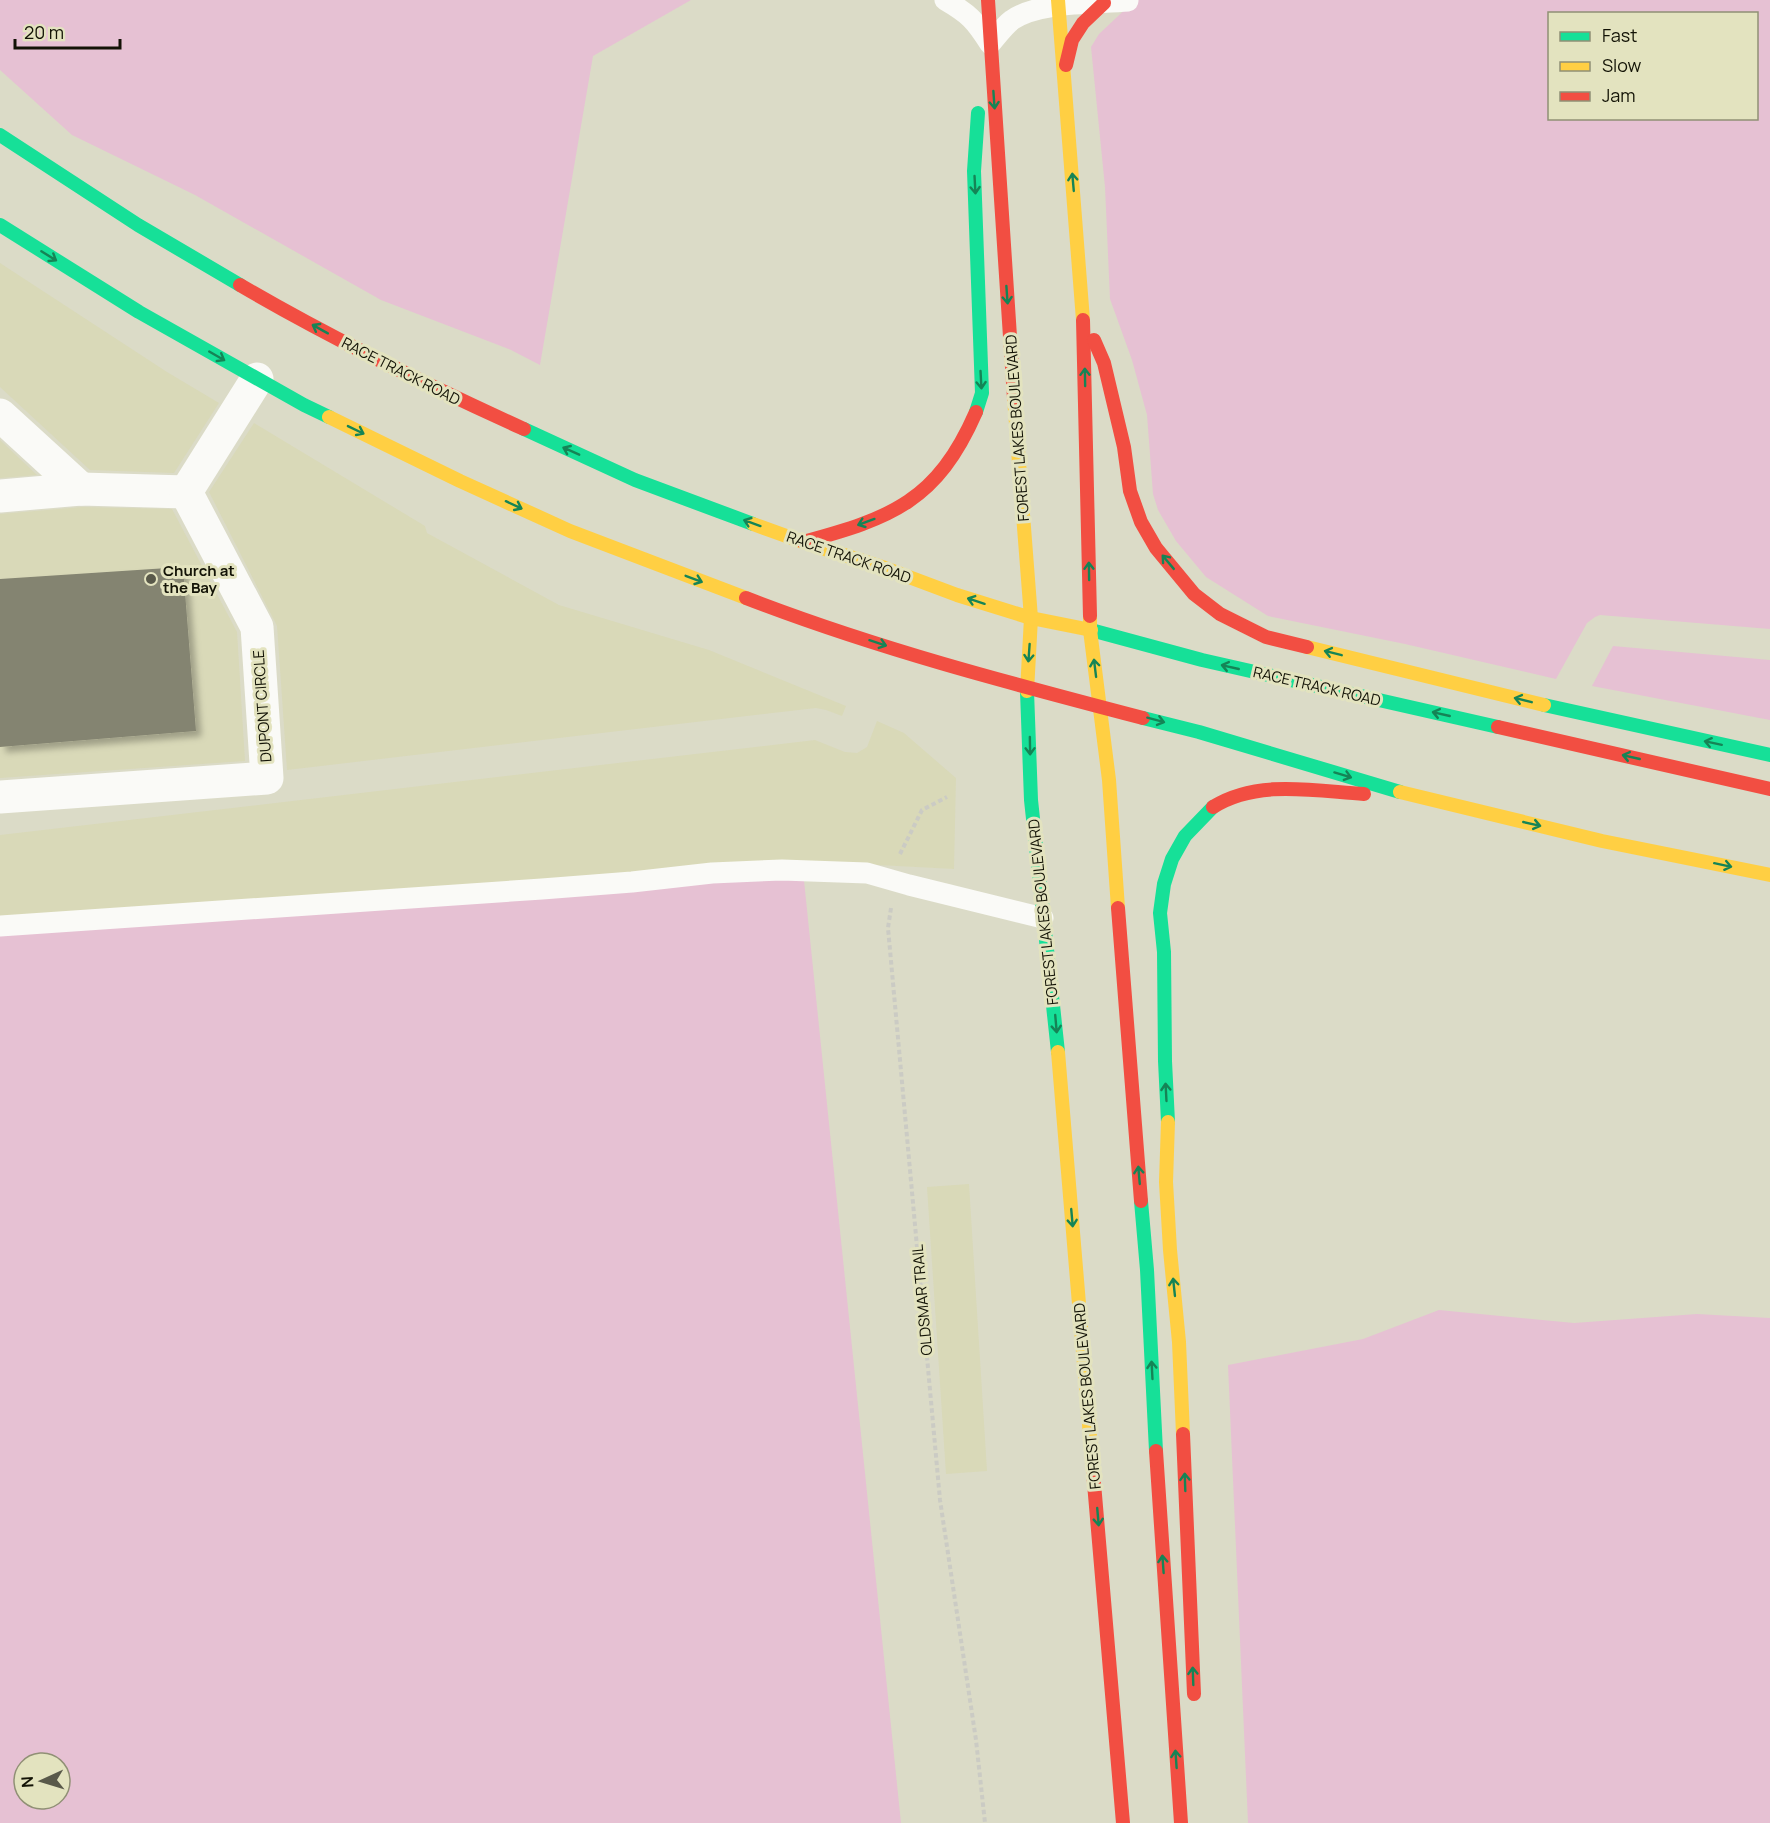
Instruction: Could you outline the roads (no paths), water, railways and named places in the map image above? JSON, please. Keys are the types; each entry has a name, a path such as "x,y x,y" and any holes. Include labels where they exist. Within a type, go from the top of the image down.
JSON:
{"main road":[{"name":"FOREST LAKES BOULEVARD","path":"988,0 1031,618 1027,688 1031,800 1055,1016 1123,1823"},
{"path":"1064,76 1072,40 1083,23 1077,3"},
{"path":"1077,3 1064,76 1083,317 1090,630 1109,780 1147,1269 1156,1452 1180,1820"},
{"path":"803,542 890,513 913,499 939,475 959,446 976,414 982,393 974,171 980,92 990,44"},
{"name":"RACE TRACK ROAD","path":"0,135 138,225 259,296 367,355 448,395 635,480 803,542 1031,618 1090,630 1202,660 1770,789"},
{"path":"0,225 139,312 304,405 570,531 779,611 932,661 1198,732 1422,798 1602,841 1770,875"},
{"path":"1083,317 1104,363 1124,447 1130,490 1141,522 1156,548 1194,594 1220,614 1266,637 1550,706 1770,755"},
{"path":"1194,1710 1179,1342 1166,1182 1168,1120 1164,952 1160,913 1164,884 1172,859 1185,837 1214,806 1232,797 1274,789 1422,798"},
{"path":"1180,1820 1190,1774"}],"street":[{"path":"0,496 81,489 186,492 258,379"},
{"path":"0,415 81,489"},
{"name":"DUPONT CIRCLE","path":"0,797 267,778 257,627 186,492"}],"lane":[{"path":"945,0 962,10 977,23 990,44 1011,21 1028,10 1077,3 1128,1"},
{"path":"0,926 542,889 712,873 782,870 867,873 1043,918"}],"place":[{"name":"Church at the Bay","path":"151,579"}]}
